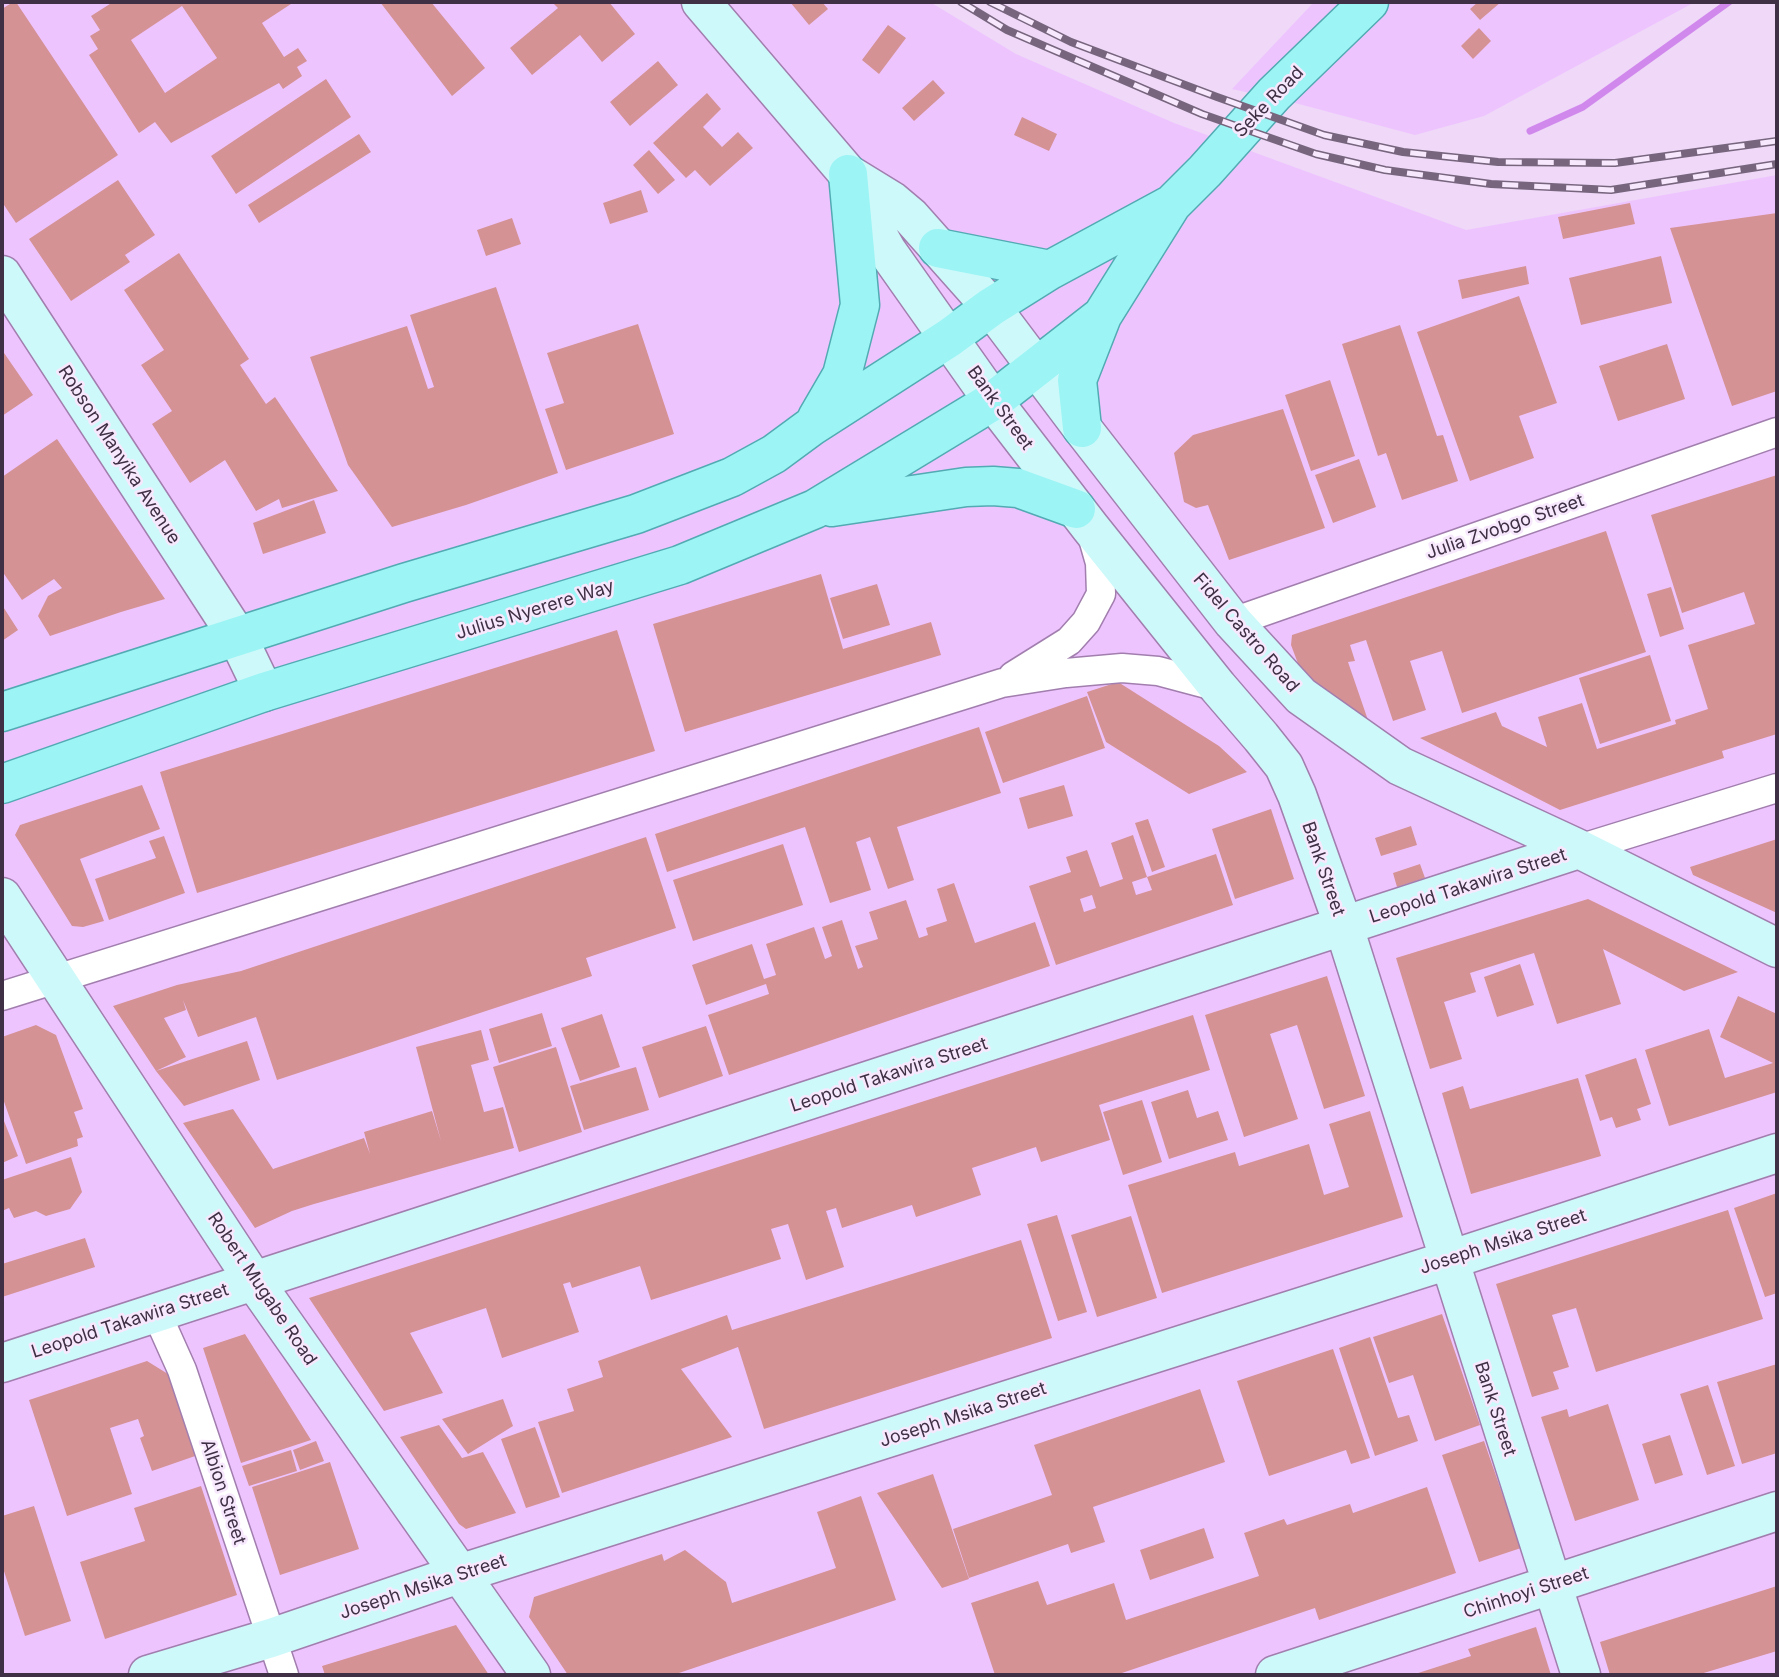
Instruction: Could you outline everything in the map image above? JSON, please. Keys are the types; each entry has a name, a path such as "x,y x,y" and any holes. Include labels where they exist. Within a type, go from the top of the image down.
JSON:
{"main road":[{"path":"701,2 848,174 860,305 842,375 812,426"},
{"name":"Seke Road","path":"1172,204 1274,94 1369,2"},
{"name":"Fidel Castro Road","path":"848,174 892,201 911,217 991,307 1233,622 1301,696 1400,766 1579,849 1777,948"},
{"name":"Bank Street","path":"848,174 887,251 993,401 1083,518 1284,766 1297,794 1344,927 1581,1675"},
{"path":"2,712 404,583 636,514 732,477 774,454 812,426 1049,270 1172,204"},
{"path":"1082,428 1077,380 1102,316 1172,204"},
{"path":"938,248 1049,270"},
{"name":"Robson Manyika Avenue","path":"2,275 237,636 264,692"},
{"name":"Julius Nyerere Way","path":"2,784 264,692 680,565 815,509 993,401 1102,316"},
{"path":"815,509 966,487 993,486 1018,488 1083,518"},
{"name":"Leopold Takawira Street","path":"2,1363 1579,849"},
{"name":"Robert Mugabe Road","path":"2,897 254,1281 531,1675"},
{"name":"Joseph Msika Street","path":"148,1675 271,1638 459,1574 1449,1260 1777,1153"},
{"name":"Chinhoyi Street","path":"1275,1675 1777,1511"}],"street":[{"name":"Julia Zvobgo Street","path":"1233,622 1777,432"},
{"path":"1002,683 1069,641 1086,622 1101,594 1100,563 1083,518"},
{"path":"2,996 1002,683 1122,668 1158,671 1218,687"},
{"name":"Leopold Takawira Street","path":"1579,849 1777,788"},
{"name":"Albion Street","path":"156,1312 182,1370 284,1675"}],"shaded area":[{"path":"2,2 930,2 1016,54 1174,123 1466,230 1777,175 1777,1675 2,1675"},
{"path":"1314,2 1695,2 1484,116 1415,135 1232,89"}],"building":[{"path":"16,2 118,155 16,223 2,202 2,9"},
{"path":"113,2 294,2 262,23 284,57 298,48 307,61 297,67 302,76 283,89 279,83 171,143 155,122 139,133 89,55 98,49 90,36 100,30 91,16","holes":["182,6 217,58 165,93 131,40"]},
{"path":"380,2 431,2 485,68 452,96"},
{"path":"552,2 609,2 635,34 602,62 580,35 532,75 510,48 558,8"},
{"path":"790,2 822,2 828,9 809,25"},
{"path":"1478,2 1501,2 1480,20 1470,9"},
{"path":"888,25 906,38 879,74 862,60"},
{"path":"1479,28 1491,41 1473,59 1461,46"},
{"path":"658,61 678,85 630,126 610,102"},
{"path":"326,79 351,117 236,194 211,156"},
{"path":"933,80 945,93 914,121 902,108"},
{"path":"707,93 721,109 703,127 722,147 738,132 753,148 710,186 695,170 686,178 653,143"},
{"path":"1022,117 1057,134 1049,151 1014,135"},
{"path":"359,134 371,152 259,223 248,205"},
{"path":"649,150 675,180 658,194 633,165"},
{"path":"118,180 155,235 125,255 130,262 71,301 29,239"},
{"path":"641,190 648,212 610,224 603,203"},
{"path":"1630,203 1635,224 1563,239 1558,217"},
{"path":"1777,213 1777,391 1732,406 1670,228"},
{"path":"512,218 521,244 486,256 477,230"},
{"path":"179,253 249,359 240,365 266,404 275,397 338,491 282,508 279,499 256,511 225,460 190,483 152,424 172,411 141,365 164,350 124,290"},
{"path":"1661,256 1672,303 1581,325 1569,278"},
{"path":"1526,266 1529,284 1462,299 1458,280"},
{"path":"496,287 558,473 392,527 348,465 310,357 407,326 428,389 434,387 410,315"},
{"path":"1519,296 1557,403 1519,416 1534,458 1470,481 1417,332"},
{"path":"638,324 674,434 566,470 545,409 564,403 547,353"},
{"path":"1400,325 1437,436 1443,435 1458,481 1402,500 1386,453 1378,456 1342,344"},
{"path":"1667,344 1685,399 1618,421 1599,366"},
{"path":"2,350 33,395 2,416"},
{"path":"1330,380 1355,456 1311,471 1285,395"},
{"path":"1283,409 1325,528 1229,560 1208,505 1196,508 1184,502 1174,453 1193,435"},
{"path":"57,439 165,599 50,636 38,616 48,596 62,588 54,579 22,600 2,571 2,477"},
{"path":"1359,459 1376,507 1333,523 1315,475"},
{"path":"1777,475 1777,734 1722,751 1724,758 1560,810 1420,738 1496,712 1502,726 1547,747 1538,717 1582,703 1597,749 1676,724 1675,720 1708,709 1688,645 1755,624 1744,592 1682,613 1651,515"},
{"path":"314,500 326,533 263,554 253,523"},
{"path":"1606,531 1646,652 1462,713 1442,651 1410,661 1426,710 1393,721 1366,640 1350,645 1355,661 1348,662 1370,726 1308,690 1291,645 1292,635"},
{"path":"821,574 843,649 931,622 941,655 685,732 653,624"},
{"path":"877,584 890,625 843,639 830,598"},
{"path":"1671,587 1684,629 1660,637 1647,594"},
{"path":"2,605 18,630 2,641"},
{"path":"617,630 655,751 197,893 160,772"},
{"path":"1650,655 1671,721 1600,744 1579,678"},
{"path":"1118,682 1219,746 1247,772 1189,794 1106,742 1087,692"},
{"path":"1087,696 1105,748 1003,783 985,732"},
{"path":"979,727 1001,793 897,827 914,880 888,889 870,837 856,842 871,890 830,903 805,827 667,872 655,834"},
{"path":"142,785 160,829 80,859 104,921 83,927 72,926 15,835 20,825"},
{"path":"1064,785 1073,816 1028,829 1019,798"},
{"path":"1271,809 1294,879 1235,899 1212,829"},
{"path":"1148,819 1165,867 1152,872 1135,823"},
{"path":"1411,826 1417,845 1381,856 1375,838"},
{"path":"1133,835 1147,877 1216,854 1233,905 1056,965 1029,886 1071,872 1066,857 1087,850 1100,887 1123,879 1111,843","holes":["1147,877 1152,890 1136,895 1132,882","1092,895 1096,908 1084,912 1080,899"]},
{"path":"164,836 185,893 109,920 95,879 156,858 149,841"},
{"path":"646,837 676,928 586,958 592,976 277,1080 256,1017 198,1037 183,1000 186,1010 164,1018 186,1057 156,1071 113,1006 177,985 241,971"},
{"path":"1777,839 1777,913 1693,875 1690,867"},
{"path":"783,844 803,905 693,941 673,880"},
{"path":"1420,864 1425,878 1397,887 1393,873"},
{"path":"954,883 975,943 1035,922 1050,966 729,1075 708,1015 769,994 766,984 706,1005 692,965 752,944 764,979 776,975 766,944 814,927 825,959 832,956 822,927 842,920 858,969 863,967 855,946 878,939 869,912 906,900 919,938 928,935 926,928 947,921 937,889"},
{"path":"1588,899 1738,972 1684,991 1603,949 1621,1004 1557,1024 1534,953 1470,973 1476,992 1444,1002 1462,1059 1430,1069 1396,958"},
{"path":"1520,964 1534,1005 1497,1017 1484,977"},
{"path":"1327,976 1365,1096 1324,1109 1297,1025 1270,1034 1298,1119 1244,1137 1205,1015"},
{"path":"1738,996 1777,1014 1777,1092 1669,1126 1645,1050 1709,1029 1725,1078 1773,1063 1720,1037"},
{"path":"542,1013 552,1046 499,1063 489,1029"},
{"path":"602,1014 620,1067 580,1081 561,1028"},
{"path":"1193,1015 1210,1070 1099,1105 1110,1140 1041,1162 1036,1147 972,1168 981,1195 916,1217 912,1205 842,1228 836,1208 826,1211 844,1267 806,1280 788,1224 771,1229 781,1259 651,1300 640,1266 572,1288 570,1282 563,1284 579,1332 502,1358 486,1308 410,1333 443,1393 384,1411 309,1298"},
{"path":"36,1025 56,1035 83,1109 74,1112 83,1137 77,1139 78,1146 26,1164 2,1096 2,1037"},
{"path":"706,1026 723,1076 659,1098 642,1047"},
{"path":"481,1030 489,1060 471,1065 484,1112 503,1107 514,1148 314,1204 255,1228 183,1123 233,1109 273,1169 364,1138 370,1154 364,1132 432,1111 441,1141 416,1047"},
{"path":"247,1041 260,1080 184,1106 156,1071"},
{"path":"556,1047 582,1132 519,1152 493,1067"},
{"path":"1636,1058 1651,1104 1637,1109 1641,1120 1616,1128 1612,1117 1600,1121 1585,1075"},
{"path":"636,1067 649,1110 584,1130 570,1086"},
{"path":"1578,1078 1601,1156 1471,1194 1442,1093 1463,1086 1470,1109"},
{"path":"1188,1090 1197,1118 1218,1111 1228,1140 1169,1159 1151,1102"},
{"path":"1142,1100 1162,1162 1123,1175 1103,1112"},
{"path":"1370,1111 1403,1217 1162,1293 1128,1185 1235,1152 1239,1166 1309,1144 1324,1195 1349,1187 1329,1124"},
{"path":"2,1116 18,1156 2,1163"},
{"path":"71,1157 82,1192 70,1209 46,1216 36,1211 14,1218 9,1208 2,1211 2,1180"},
{"path":"1777,1193 1777,1293 1765,1297 1734,1208"},
{"path":"1728,1210 1763,1319 1596,1372 1576,1308 1552,1315 1569,1367 1553,1372 1559,1389 1532,1397 1496,1284"},
{"path":"1057,1215 1087,1312 1058,1321 1027,1224"},
{"path":"1131,1216 1157,1298 1097,1317 1071,1235"},
{"path":"85,1238 95,1267 2,1297 2,1264"},
{"path":"1021,1240 1052,1338 764,1429 738,1347 681,1369 732,1437 562,1493 538,1422 574,1411 567,1389 603,1377 598,1361 727,1315 732,1330"},
{"path":"1442,1314 1480,1425 1435,1441 1413,1375 1389,1383 1373,1337"},
{"path":"245,1334 311,1440 241,1463 203,1348"},
{"path":"1370,1337 1398,1418 1409,1415 1418,1441 1375,1456 1339,1348"},
{"path":"1333,1349 1370,1458 1351,1464 1346,1450 1269,1476 1237,1381"},
{"path":"147,1361 168,1374 198,1455 152,1471 140,1438 144,1436 138,1419 110,1428 132,1494 67,1516 29,1400"},
{"path":"1777,1364 1777,1453 1742,1464 1717,1382"},
{"path":"1708,1385 1735,1466 1707,1475 1680,1394"},
{"path":"1200,1389 1225,1462 1093,1507 1105,1542 1071,1553 1068,1544 969,1578 953,1529 1052,1495 1034,1445"},
{"path":"503,1399 513,1426 468,1454 442,1419"},
{"path":"1608,1404 1639,1500 1575,1521 1541,1417 1567,1409 1569,1417"},
{"path":"439,1425 462,1458 483,1452 516,1513 466,1529 459,1524 400,1437"},
{"path":"535,1427 560,1497 526,1508 501,1439"},
{"path":"1670,1435 1683,1475 1655,1484 1642,1444"},
{"path":"316,1441 324,1461 300,1470 293,1450"},
{"path":"1484,1441 1521,1548 1479,1562 1442,1455"},
{"path":"291,1450 297,1471 249,1486 242,1466"},
{"path":"330,1462 359,1549 280,1575 252,1487"},
{"path":"933,1474 969,1579 942,1588 877,1493"},
{"path":"201,1486 237,1595 105,1639 80,1562 145,1541 134,1508"},
{"path":"1427,1487 1456,1573 1319,1620 1315,1608 1116,1675 995,1675 971,1603 1038,1581 1047,1605 1114,1583 1126,1620 1259,1576 1244,1533 1284,1519 1287,1525 1350,1504 1353,1513"},
{"path":"861,1496 896,1600 673,1675 568,1675 529,1617 534,1597 662,1554 664,1561 685,1550 726,1582 732,1603 836,1568 817,1512"},
{"path":"34,1506 71,1621 25,1636 2,1565 2,1516"},
{"path":"1204,1528 1214,1558 1150,1580 1140,1550"},
{"path":"1777,1586 1777,1651 1697,1675 1610,1675 1600,1642"},
{"path":"456,1625 489,1675 325,1675 322,1666"},
{"path":"1536,1627 1551,1675 1412,1675 1471,1656 1468,1649"}],"waterway":[{"path":"1530,131 1583,107 1729,2"}],"railway":[{"path":"961,2 1007,30 1202,114 1316,154 1385,170 1491,184 1611,190 1777,164"},
{"path":"990,2 1071,42 1217,97 1324,135 1403,152 1498,162 1615,163 1777,141"}]}
